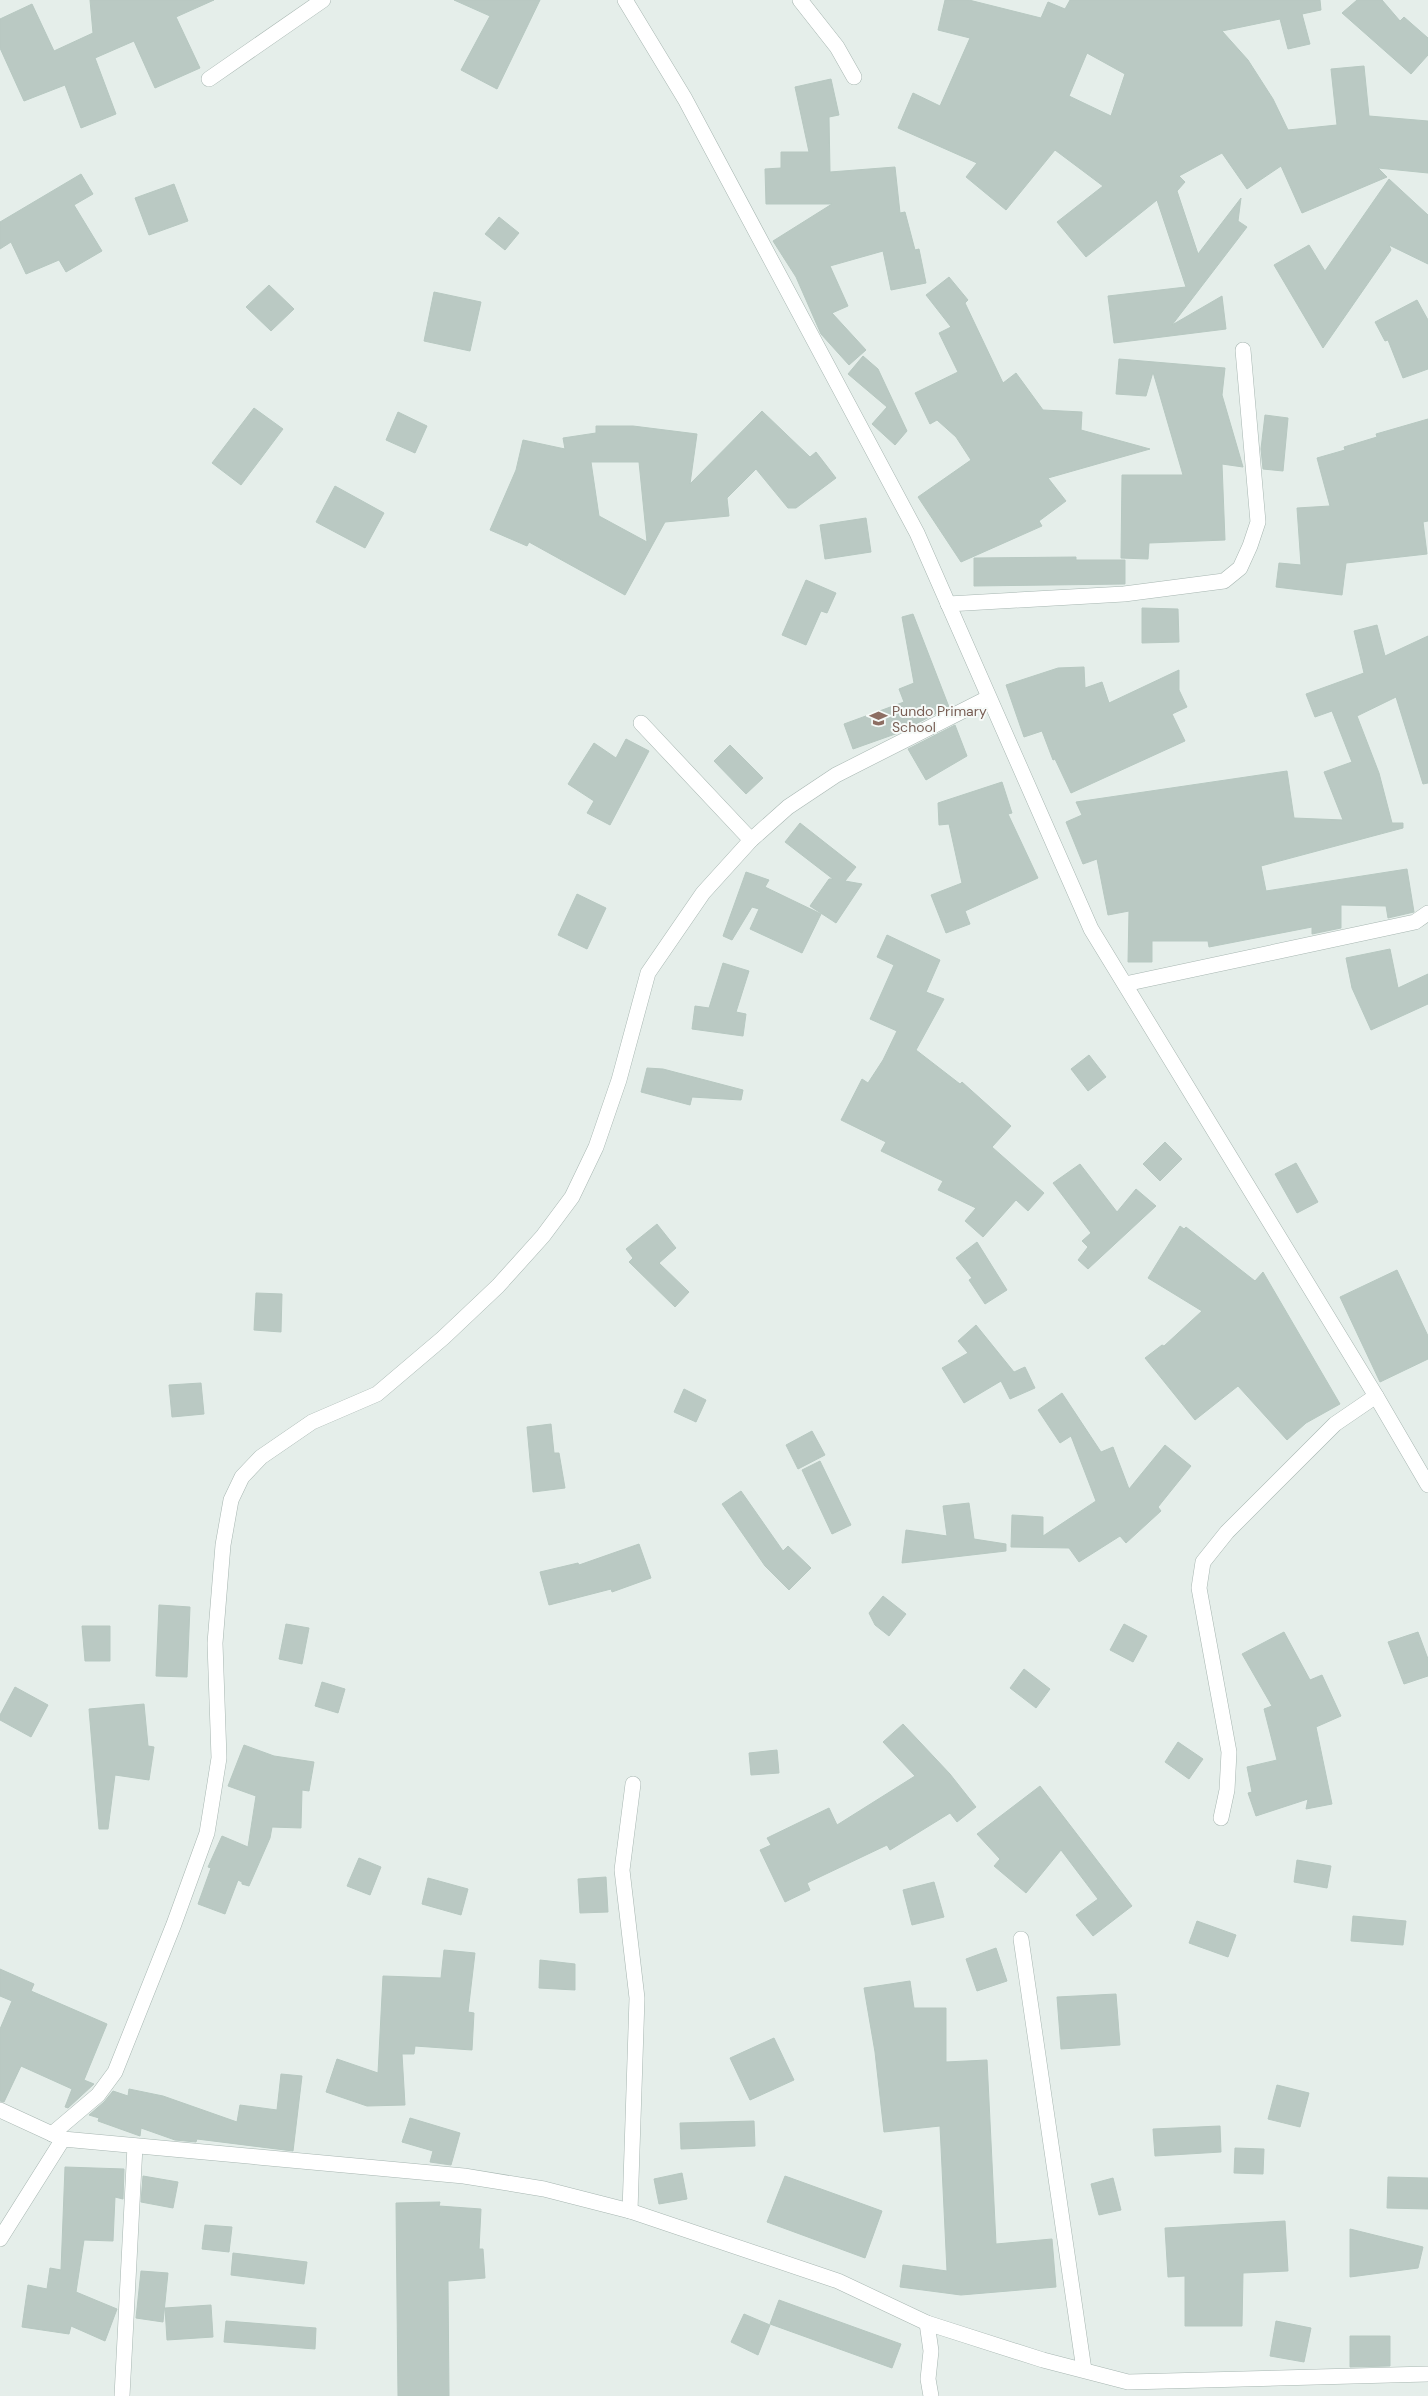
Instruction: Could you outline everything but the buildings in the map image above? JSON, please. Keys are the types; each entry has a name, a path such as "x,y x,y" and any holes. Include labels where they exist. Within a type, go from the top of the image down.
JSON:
{"street":[{"path":"210,79 323,0"},
{"path":"626,0 685,100 917,533 1091,929 1376,1396 1428,1485"},
{"path":"800,0 837,47 854,77"},
{"path":"948,604 1124,594 1224,581 1240,568 1258,522 1243,350"},
{"path":"0,2239 57,2136 98,2095 115,2072 174,1924 206,1832 219,1758 215,1643 223,1545 231,1500 242,1477 261,1457 312,1422 377,1394 450,1332 498,1286 543,1236 572,1196 596,1148 619,1080 648,973 703,893 751,840 788,807 836,775 988,698"},
{"path":"642,723 751,840"},
{"path":"1125,984 1415,922 1428,913"},
{"path":"1221,1818 1227,1790 1229,1752 1199,1588 1203,1562 1227,1532 1315,1443 1335,1424 1376,1396"},
{"path":"630,2211 637,1998 622,1870 633,1784"},
{"path":"1021,1940 1084,2370"},
{"path":"0,2110 57,2136 135,2146 464,2176 544,2189 630,2211 838,2280 927,2323 1043,2360 1128,2382 1428,2374"},
{"path":"122,2396 135,2146"},
{"path":"927,2323 931,2351 928,2379 931,2396"}],"place":[{"name":"Pundo Primary School","path":"878,719"}]}
